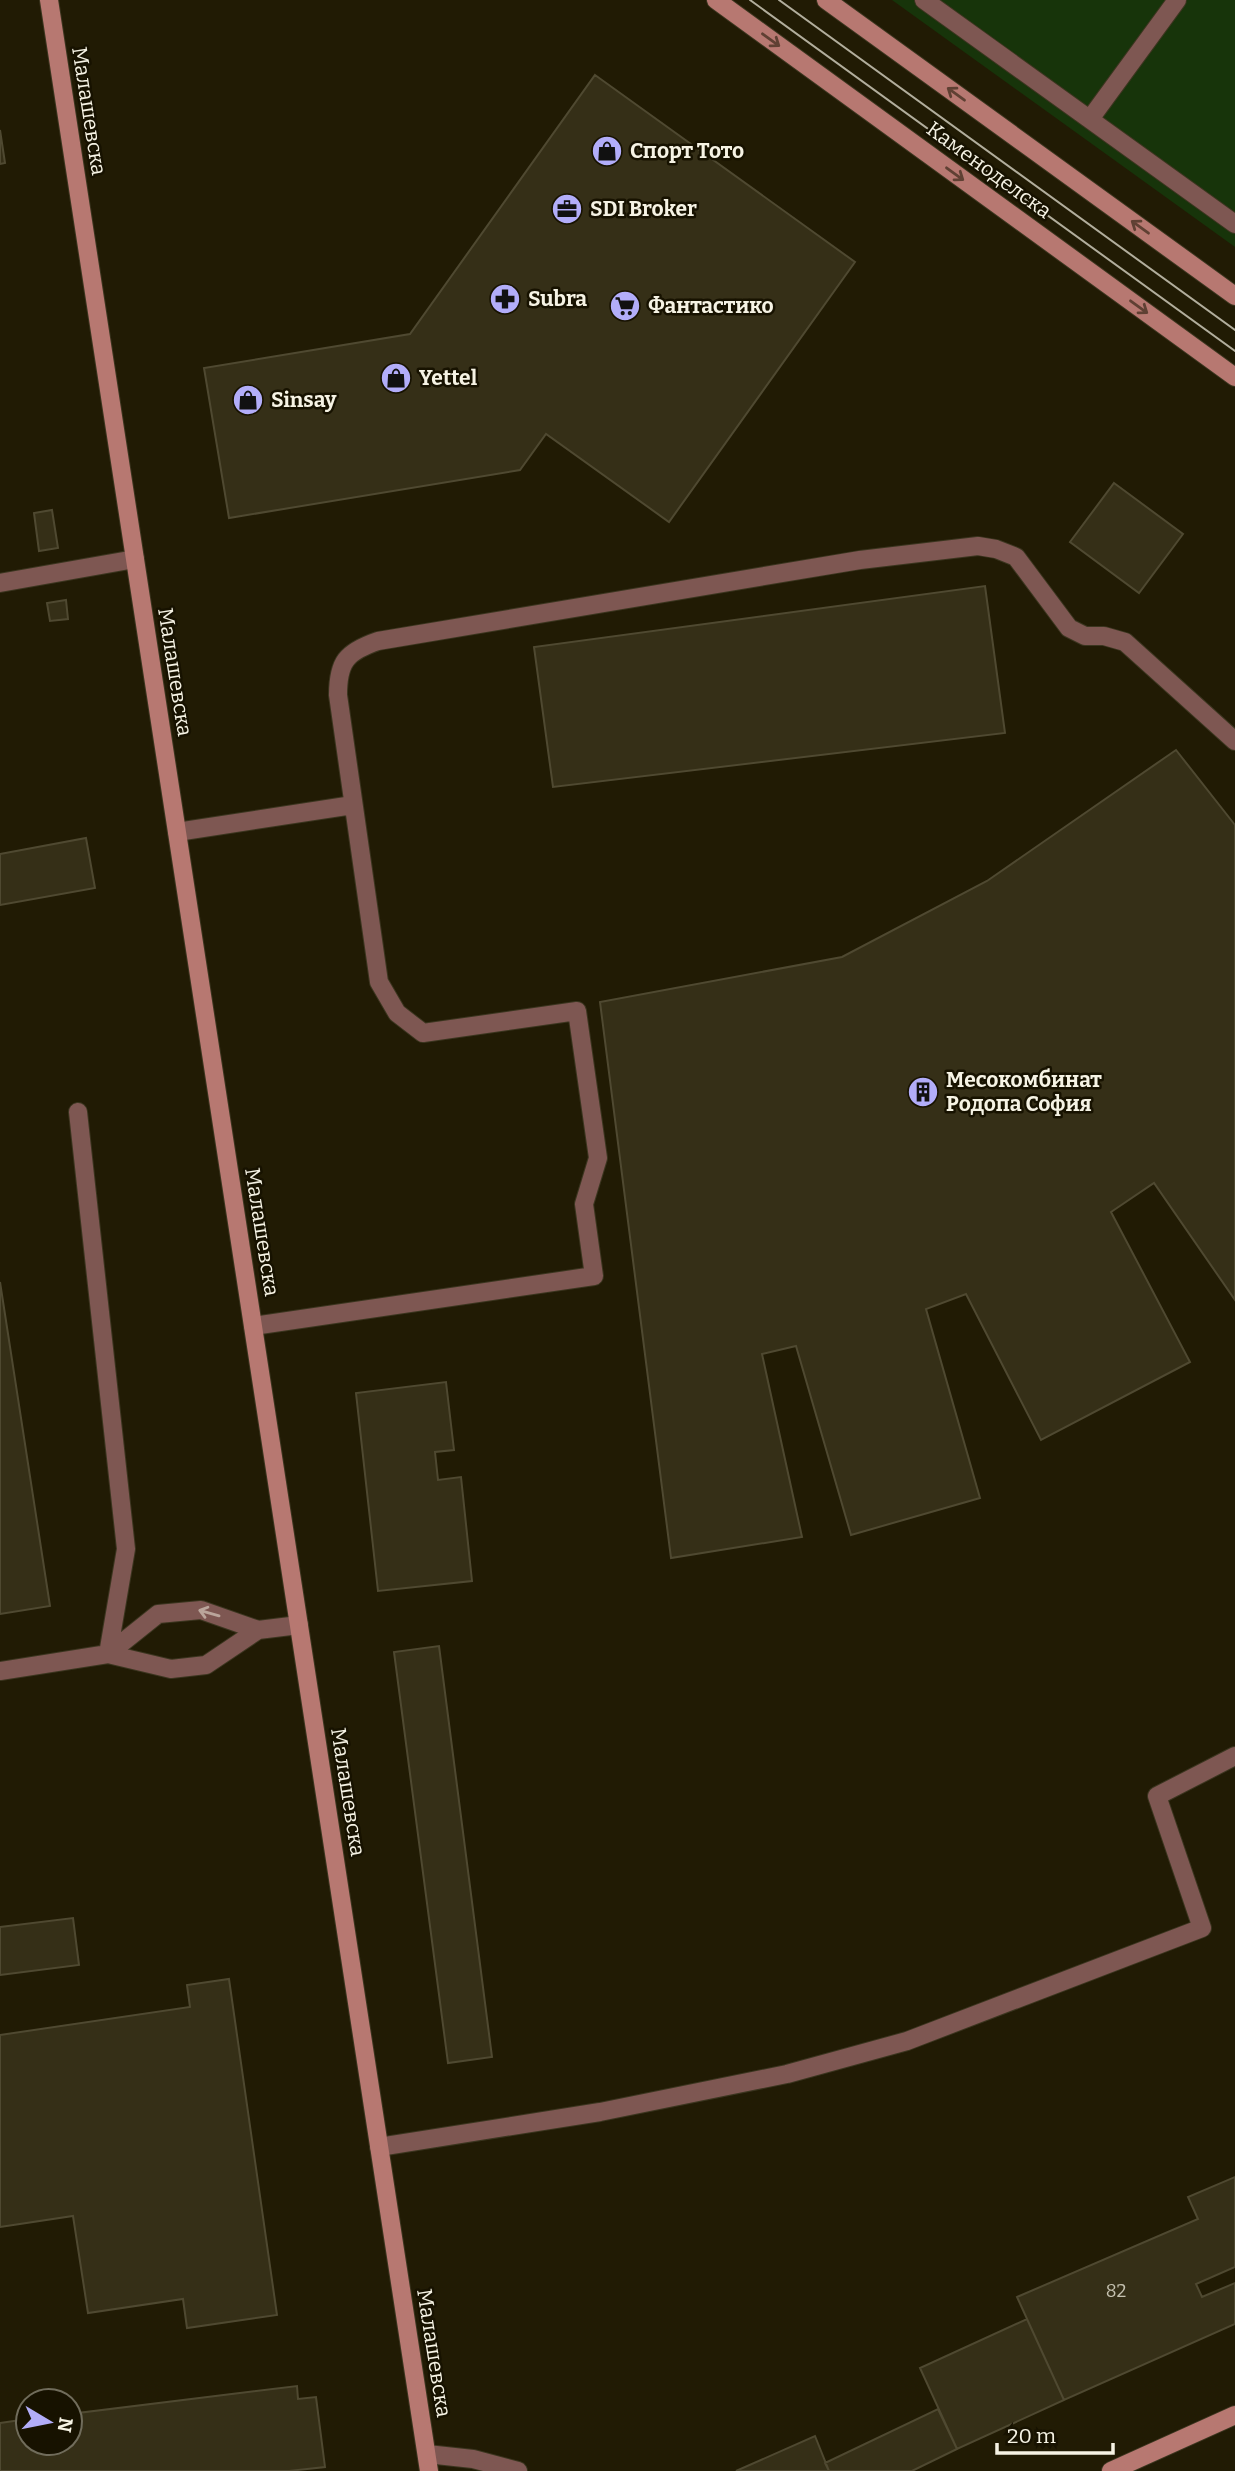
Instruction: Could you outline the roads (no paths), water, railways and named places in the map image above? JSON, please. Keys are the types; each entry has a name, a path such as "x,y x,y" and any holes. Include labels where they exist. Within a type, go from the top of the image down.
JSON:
{"street":[{"name":"Малашевска","path":"49,0 428,2463"},
{"name":"Каменоделска","path":"716,0 1235,377"},
{"name":"Каменоделска","path":"826,0 1235,296"},
{"path":"1111,2471 1235,2415"}],"lane":[{"path":"924,0 1235,223"},
{"path":"1090,119 1177,0"},
{"path":"253,1326 594,1276 584,1204 598,1158 577,1011 423,1033 397,1013 379,982 338,695 338,675 345,658 359,647 378,641 860,561 978,546 996,549 1016,557 1069,628 1085,636 1104,636 1125,642 1235,741"},
{"path":"0,583 135,559"},
{"path":"177,832 354,805"},
{"path":"78,1112 126,1549 107,1654"},
{"path":"107,1654 158,1614 201,1609 258,1630"},
{"path":"0,1671 107,1654 171,1668 206,1665 258,1630 299,1625"},
{"path":"379,2147 600,2112 787,2074 907,2041 1202,1928 1157,1796 1235,1756"},
{"path":"428,2463 473,2459 517,2471"}],"tram line":[{"path":"750,0 1235,351"},
{"path":"779,0 1235,330"}],"place":[{"name":"Спорт Тото","path":"607,151"},
{"name":"SDI Broker","path":"567,209"},
{"name":"Subra","path":"505,299"},
{"name":"Фантастико","path":"625,306"},
{"name":"Yettel","path":"396,378"},
{"name":"Sinsay","path":"248,400"},
{"name":"Месокомбинат Родопа София","path":"923,1092"}]}
